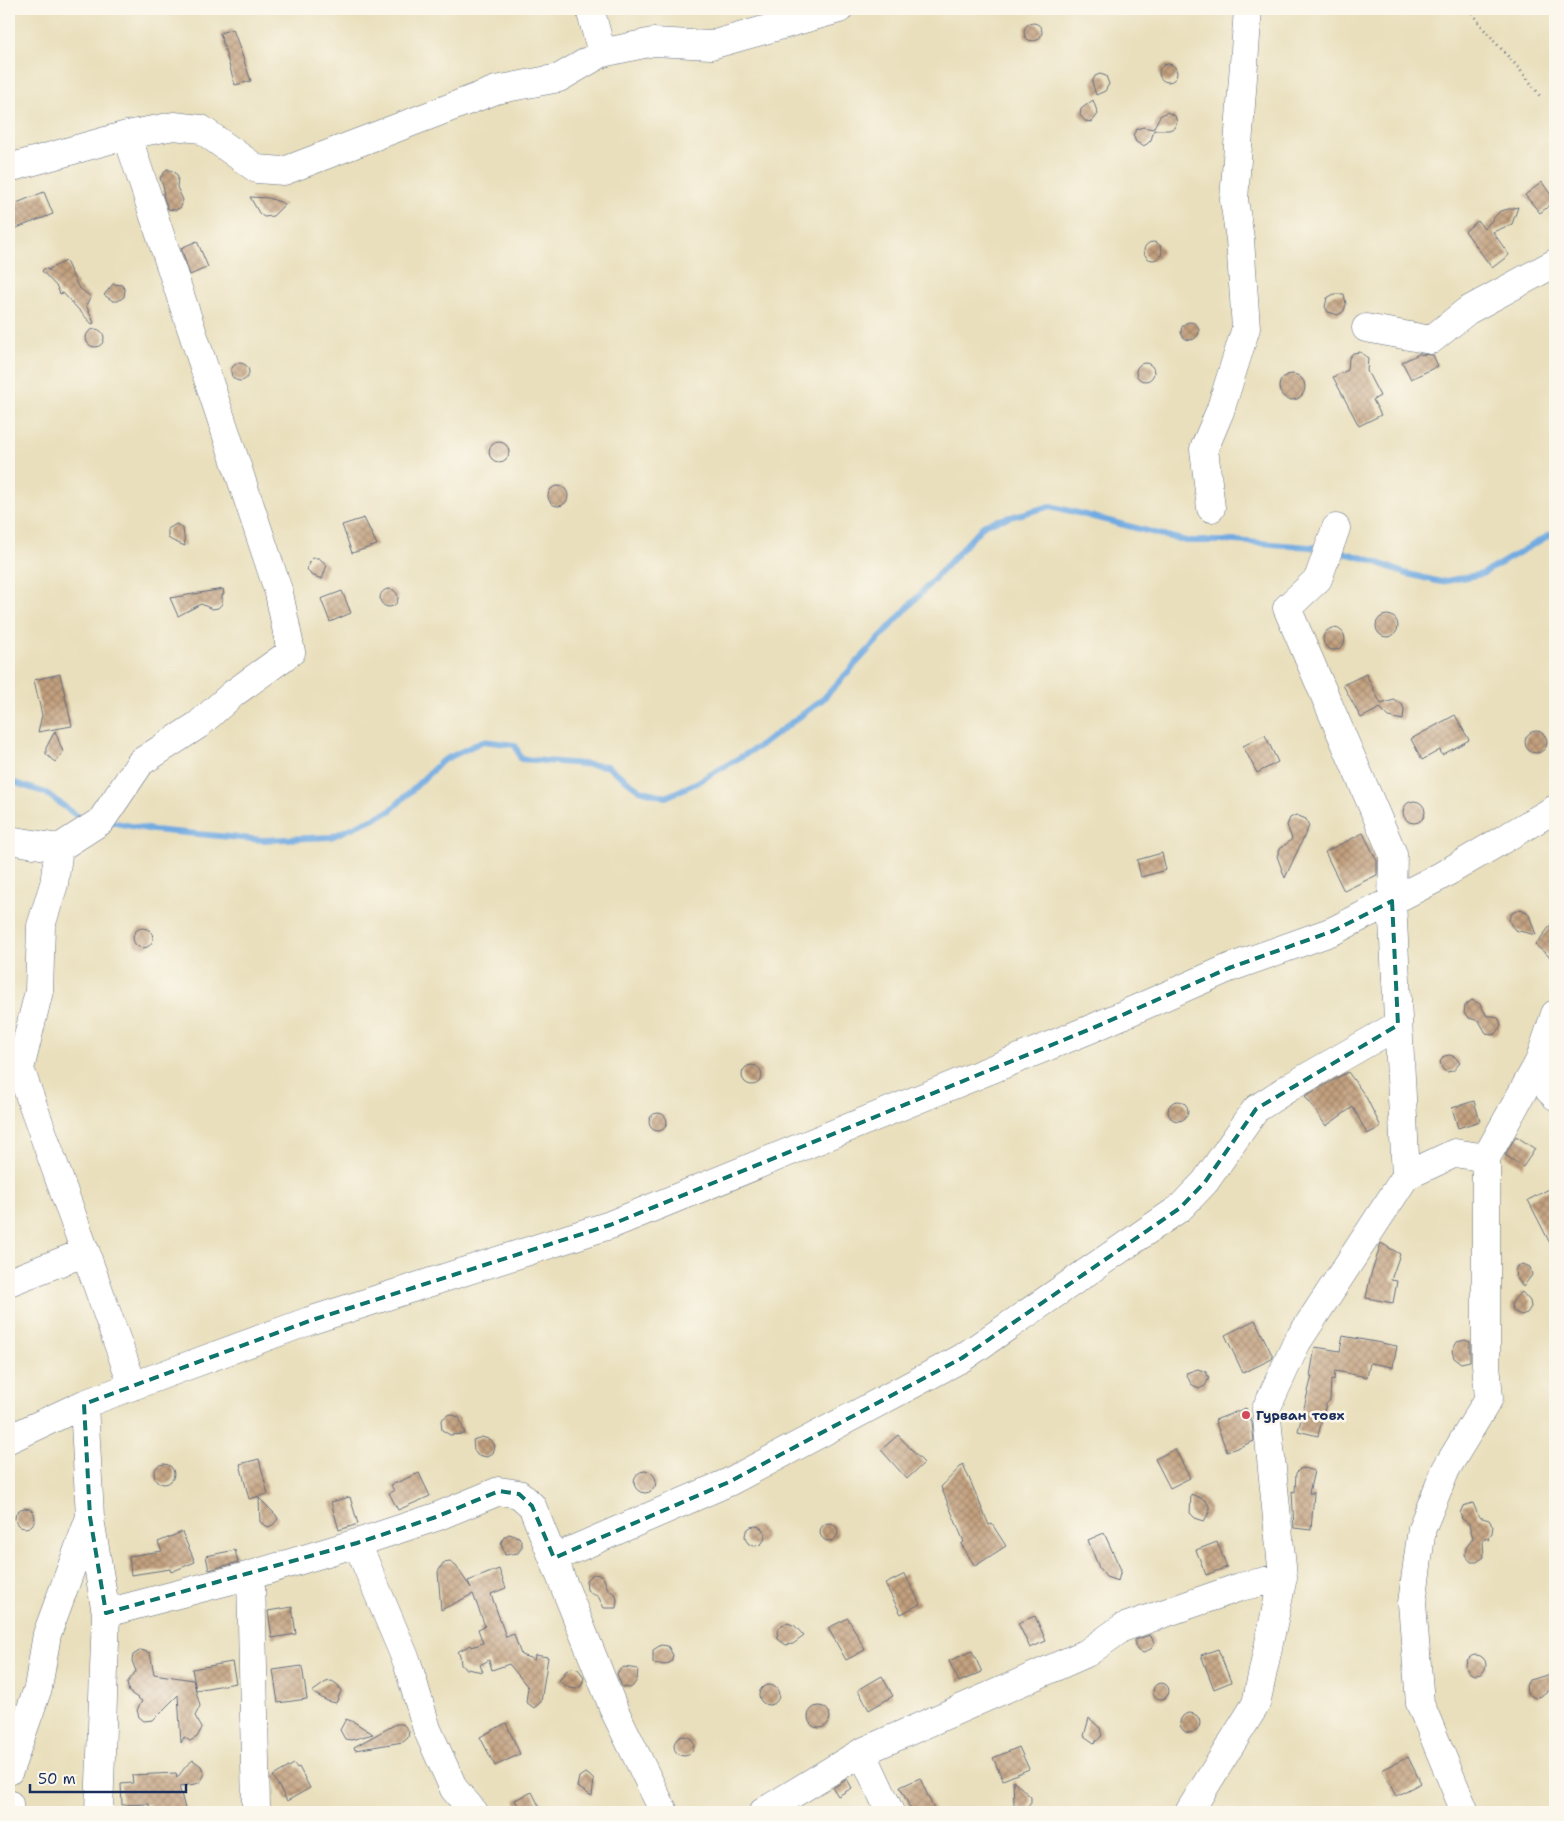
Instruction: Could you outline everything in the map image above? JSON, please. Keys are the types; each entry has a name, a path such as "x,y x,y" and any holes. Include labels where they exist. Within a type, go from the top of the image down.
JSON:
{"street":[{"path":"590,9 602,53"},
{"path":"9,168 127,136 174,126 202,128 257,170 284,171 496,90 559,78 602,53 653,42 711,45 839,9"},
{"path":"1211,508 1204,449 1220,411 1246,328 1240,240 1234,200 1248,9"},
{"path":"9,840 59,848 100,821 141,762 198,725 234,693 292,652 278,593 127,136"},
{"path":"1366,328 1431,340 1468,311 1555,262"},
{"path":"1332,540 1318,579 1287,608 1393,854 1392,901 1406,1176"},
{"path":"9,1439 84,1404 309,1321 610,1225 1093,1028 1229,968 1333,931 1439,877 1555,809"},
{"path":"59,848 54,884 41,926 39,991 20,1069 133,1386"},
{"path":"1465,1812 1420,1703 1412,1603 1422,1528 1446,1469 1489,1398 1486,1364 1486,1158 1539,1062 1555,1014"},
{"path":"554,1558 729,1482 962,1358 1180,1208 1205,1182 1256,1109 1290,1087 1398,1025"},
{"path":"1539,1062 1550,1090 1555,1096"},
{"path":"1189,1812 1256,1704 1283,1577 1266,1409 1297,1342 1406,1176 1455,1153 1486,1158"},
{"path":"9,1282 86,1252"},
{"path":"84,1404 90,1517 106,1613 99,1812"},
{"path":"106,1613 251,1575 357,1543 436,1517 498,1491 519,1494 532,1506 615,1712 664,1812"},
{"path":"9,1770 38,1688 47,1634 90,1517"},
{"path":"357,1543 407,1662 427,1729 454,1789 474,1812"},
{"path":"251,1575 256,1808 258,1812"},
{"path":"763,1812 862,1752 1087,1653 1122,1628 1240,1587 1283,1577"},
{"path":"862,1752 890,1812"},
{"path":"9,1804 10,1812"}],"path":[{"path":"1470,9 1494,42 1506,52 1529,78 1541,98"}],"highlighted area":[{"path":"1392,901 1398,1025 1256,1109 1205,1182 1180,1208 962,1358 729,1482 554,1558 532,1506 519,1494 499,1491 436,1517 357,1543 106,1613 90,1517 84,1404 309,1321 610,1225 1093,1028 1229,968 1333,931"}],"building":[{"path":"1033,23 1039,26 1042,32 1039,38 1033,41 1027,38 1024,32 1027,26"},
{"path":"233,29 251,81 235,85 220,33"},
{"path":"1168,64 1176,69 1177,73 1172,81 1168,82 1160,77 1159,73 1164,65"},
{"path":"1100,74 1106,76 1109,84 1105,91 1096,95 1092,82 1095,76"},
{"path":"1093,100 1098,114 1092,122 1085,121 1080,115 1081,109"},
{"path":"1167,112 1175,116 1177,122 1174,128 1154,130 1151,140 1143,146 1136,142 1133,135 1137,129 1143,127 1153,129 1160,116"},
{"path":"167,169 175,172 178,177 177,187 183,200 181,207 176,210 168,209 163,195 164,189 160,178"},
{"path":"1542,182 1555,201 1540,213 1525,195"},
{"path":"44,192 53,214 9,231 9,206"},
{"path":"250,197 269,198 285,204 273,216 264,217 259,213"},
{"path":"1518,207 1512,224 1493,232 1509,255 1492,268 1465,231 1478,221 1484,229 1500,211"},
{"path":"197,241 208,267 190,275 181,248"},
{"path":"1153,242 1159,245 1162,251 1159,257 1153,260 1147,257 1144,251 1147,245"},
{"path":"66,261 78,287 91,297 86,305 94,323 92,324 63,293 60,294 57,287 42,271 45,268 50,271 49,269"},
{"path":"113,284 122,285 125,290 124,297 118,301 113,301 104,295"},
{"path":"1334,294 1344,294 1346,304 1344,311 1338,315 1328,312 1325,307 1327,298"},
{"path":"1190,322 1196,325 1199,331 1196,337 1190,340 1184,337 1181,331 1184,325"},
{"path":"91,329 99,329 104,334 102,345 91,347 86,342 86,334"},
{"path":"1360,352 1368,358 1367,371 1380,396 1373,400 1381,415 1359,426 1333,377 1348,370 1349,358 1353,353"},
{"path":"1419,354 1433,355 1438,366 1411,379 1402,362"},
{"path":"240,363 248,368 249,372 244,380 240,381 232,376 231,372 236,364"},
{"path":"1145,363 1153,368 1154,372 1149,380 1145,381 1137,376 1136,372 1141,364"},
{"path":"1292,374 1301,378 1305,387 1301,396 1292,400 1283,396 1279,387 1283,378"},
{"path":"499,442 506,445 509,452 506,459 499,462 492,459 489,452 492,445"},
{"path":"554,486 562,486 568,492 568,500 562,506 554,506 548,500 548,492"},
{"path":"364,518 377,545 352,553 342,525"},
{"path":"176,524 183,528 185,546 168,538 168,529"},
{"path":"313,558 319,558 327,565 322,579 311,575 307,569 309,562"},
{"path":"223,589 222,604 218,608 212,609 201,604 178,616 170,598"},
{"path":"389,589 395,592 398,598 395,604 389,607 383,604 380,598 383,592"},
{"path":"342,591 351,613 330,622 321,599"},
{"path":"1387,615 1395,618 1398,626 1395,634 1387,637 1379,634 1376,626 1379,618"},
{"path":"1334,628 1342,631 1345,639 1342,647 1334,650 1326,647 1323,639 1326,631"},
{"path":"60,674 72,726 38,732 42,715 34,680"},
{"path":"1366,674 1381,704 1394,700 1402,704 1404,709 1403,720 1389,717 1380,708 1361,718 1343,685"},
{"path":"1455,715 1469,740 1442,755 1440,750 1422,760 1411,739"},
{"path":"55,731 63,752 55,762 46,754 46,748"},
{"path":"1536,731 1546,738 1547,742 1540,752 1536,753 1526,746 1525,742 1532,732"},
{"path":"1265,735 1278,762 1257,773 1243,746"},
{"path":"1414,801 1422,804 1425,812 1422,820 1414,823 1406,820 1403,812 1406,804"},
{"path":"1296,815 1306,819 1309,826 1285,878 1277,856 1280,849 1292,839 1287,825 1290,818"},
{"path":"1363,833 1377,861 1377,875 1344,891 1325,852"},
{"path":"1162,853 1166,870 1141,877 1137,860"},
{"path":"1521,909 1529,915 1536,935 1515,930 1511,925 1509,919 1512,913"},
{"path":"1555,920 1555,961 1535,945"},
{"path":"143,928 150,931 153,938 150,945 143,948 136,945 133,938 136,931"},
{"path":"1472,1000 1480,1004 1487,1016 1494,1016 1499,1019 1501,1025 1497,1033 1492,1035 1486,1033 1479,1021 1469,1018 1464,1013 1465,1005"},
{"path":"1450,1055 1455,1057 1460,1063 1453,1071 1447,1072 1443,1070 1440,1062 1444,1056"},
{"path":"752,1065 759,1068 762,1075 759,1082 752,1085 745,1082 742,1075 745,1068"},
{"path":"1348,1072 1366,1097 1381,1127 1367,1134 1353,1107 1326,1126 1305,1096"},
{"path":"1178,1101 1185,1104 1188,1111 1185,1118 1178,1121 1171,1118 1168,1111 1171,1104"},
{"path":"1474,1101 1480,1121 1458,1128 1452,1108"},
{"path":"654,1113 662,1113 667,1118 665,1129 654,1131 649,1126 649,1118"},
{"path":"1516,1136 1535,1149 1523,1167 1505,1155"},
{"path":"1555,1186 1555,1253 1528,1200"},
{"path":"1381,1243 1400,1254 1391,1280 1397,1281 1393,1303 1366,1298"},
{"path":"1523,1264 1530,1267 1532,1275 1523,1287 1516,1277 1515,1271 1517,1266"},
{"path":"1522,1292 1530,1301 1531,1307 1527,1313 1521,1315 1513,1311 1511,1305 1514,1299"},
{"path":"1255,1320 1273,1357 1243,1373 1225,1335"},
{"path":"1343,1336 1397,1346 1393,1367 1370,1363 1367,1377 1335,1371 1334,1380 1331,1379 1330,1400 1326,1404 1318,1436 1298,1431 1312,1376 1310,1376 1315,1347 1340,1351"},
{"path":"1465,1340 1470,1342 1470,1361 1461,1363 1454,1358 1452,1351 1457,1342"},
{"path":"1198,1369 1206,1372 1209,1378 1205,1386 1199,1389 1191,1384 1186,1373"},
{"path":"1246,1408 1252,1423 1254,1441 1227,1452 1215,1420"},
{"path":"449,1414 459,1417 465,1434 450,1435 442,1430 441,1420"},
{"path":"898,1435 924,1463 907,1479 881,1450"},
{"path":"482,1437 491,1440 495,1446 493,1453 487,1457 477,1455 474,1450 473,1440"},
{"path":"1175,1449 1190,1478 1170,1488 1155,1459"},
{"path":"259,1459 268,1494 249,1499 240,1464"},
{"path":"164,1464 171,1467 174,1474 171,1481 164,1484 157,1481 154,1474 157,1467"},
{"path":"963,1464 989,1525 992,1524 1006,1546 975,1566 961,1544 964,1542 941,1487"},
{"path":"1304,1468 1314,1471 1309,1493 1314,1493 1311,1530 1294,1528 1292,1491 1295,1492 1296,1473"},
{"path":"645,1471 653,1474 656,1482 653,1490 645,1493 637,1490 634,1482 637,1474"},
{"path":"419,1473 430,1496 398,1510 389,1493 394,1491 391,1485"},
{"path":"1191,1494 1205,1500 1209,1506 1209,1513 1204,1521 1195,1518 1190,1513"},
{"path":"350,1497 358,1524 339,1530 331,1502"},
{"path":"259,1498 276,1515 278,1519 273,1525 268,1527 260,1522"},
{"path":"1473,1503 1479,1517 1489,1520 1493,1526 1492,1533 1488,1538 1489,1540 1486,1538 1483,1541 1484,1557 1477,1562 1471,1562 1465,1555 1466,1548 1473,1538 1469,1524 1462,1519 1460,1513 1463,1506"},
{"path":"21,1508 29,1508 35,1514 35,1522 29,1528 21,1528 15,1522 15,1514"},
{"path":"825,1523 833,1523 838,1528 836,1539 825,1541 820,1536 820,1528"},
{"path":"755,1526 762,1529 765,1536 762,1543 755,1546 748,1543 745,1536 748,1529"},
{"path":"182,1532 195,1562 171,1572 170,1569 131,1575 129,1556 162,1551 158,1542"},
{"path":"1104,1533 1121,1570 1118,1581 1106,1577 1099,1568 1088,1540"},
{"path":"509,1534 519,1537 522,1547 518,1553 505,1555 501,1543 504,1537"},
{"path":"1217,1542 1227,1567 1206,1575 1196,1550"},
{"path":"235,1550 238,1562 209,1570 206,1556"},
{"path":"450,1562 456,1566 471,1588 468,1581 499,1569 506,1588 491,1594 506,1637 514,1634 521,1655 534,1661 535,1655 548,1657 541,1702 534,1708 526,1702 528,1687 509,1664 492,1670 489,1660 480,1665 483,1672 467,1669 461,1665 460,1655 457,1652 471,1645 472,1647 483,1643 478,1629 485,1626 473,1594 441,1610 438,1572 443,1563"},
{"path":"593,1574 601,1575 608,1589 616,1595 616,1608 604,1608 598,1596 587,1590 586,1580"},
{"path":"905,1574 920,1604 901,1614 885,1584"},
{"path":"292,1607 296,1634 272,1638 268,1611"},
{"path":"1035,1616 1046,1641 1030,1648 1018,1623"},
{"path":"848,1618 865,1650 846,1660 828,1628"},
{"path":"788,1623 795,1626 804,1636 793,1644 786,1645 778,1639 777,1631 782,1625"},
{"path":"1150,1635 1154,1642 1152,1648 1144,1653 1138,1651 1135,1646 1135,1640"},
{"path":"661,1645 668,1646 673,1655 671,1662 665,1665 653,1663 653,1650"},
{"path":"1218,1649 1231,1682 1214,1689 1201,1655"},
{"path":"141,1650 150,1653 154,1674 193,1680 200,1706 195,1716 202,1728 197,1737 190,1741 184,1737 181,1743 178,1695 153,1720 144,1721 139,1717 137,1710 142,1701 129,1692 127,1683 136,1671 132,1661 133,1655"},
{"path":"972,1651 982,1672 959,1682 949,1661"},
{"path":"1476,1655 1483,1658 1486,1665 1483,1672 1476,1675 1469,1672 1466,1665 1469,1658"},
{"path":"232,1662 236,1683 196,1690 192,1669"},
{"path":"302,1666 307,1699 278,1703 273,1670"},
{"path":"624,1667 638,1669 637,1680 630,1688 622,1687 617,1674"},
{"path":"571,1668 578,1669 584,1677 582,1685 577,1689 569,1688 559,1681 566,1671"},
{"path":"1555,1673 1555,1685 1541,1696 1535,1698 1527,1693 1526,1686 1529,1680"},
{"path":"882,1676 893,1696 869,1710 858,1690"},
{"path":"332,1681 338,1685 341,1691 336,1703 327,1701 312,1692 326,1682"},
{"path":"1158,1683 1164,1683 1169,1688 1167,1697 1158,1699 1153,1694 1153,1688"},
{"path":"769,1685 776,1688 779,1695 776,1702 769,1705 762,1702 759,1695 762,1688"},
{"path":"819,1706 827,1709 830,1717 827,1725 819,1728 811,1725 808,1717 811,1709"},
{"path":"1190,1713 1197,1716 1200,1723 1197,1730 1190,1733 1183,1730 1180,1723 1183,1716"},
{"path":"1089,1718 1100,1728 1102,1736 1094,1743 1084,1736"},
{"path":"346,1719 373,1734 351,1740 345,1739 340,1730"},
{"path":"506,1723 520,1754 495,1766 480,1737"},
{"path":"396,1724 403,1724 409,1731 408,1738 403,1742 355,1750 354,1747"},
{"path":"684,1736 691,1739 694,1746 691,1753 684,1756 677,1753 674,1746 677,1739"},
{"path":"1019,1747 1029,1769 1003,1780 993,1758"},
{"path":"1408,1757 1421,1783 1396,1796 1382,1770"},
{"path":"193,1760 201,1766 204,1776 196,1784 179,1786 186,1812 151,1812 149,1804 122,1805 121,1784 133,1783 132,1775 176,1773 177,1778"},
{"path":"294,1764 297,1768 299,1767 310,1788 287,1801 273,1776"},
{"path":"585,1773 594,1780 592,1796 577,1787 579,1777"},
{"path":"920,1778 935,1812 912,1812 900,1787"},
{"path":"847,1779 852,1788 838,1796 833,1788"},
{"path":"1013,1780 1031,1797 1031,1803 1027,1808 1021,1809 1014,1804"},
{"path":"532,1792 542,1812 521,1812 515,1800"}],"waterway":[{"path":"110,822 153,830 263,840 331,837 390,811 442,761 483,741 515,745 521,759 607,766 640,790 666,797 696,783 763,744 823,699 985,524 1051,506 1186,541 1235,541 1322,548"},
{"path":"1334,550 1371,560 1404,573 1441,582 1482,574 1555,532"},
{"path":"9,781 46,793 80,818 87,819"}],"place":[{"name":"Гурван товх","path":"1246,1415"}]}
